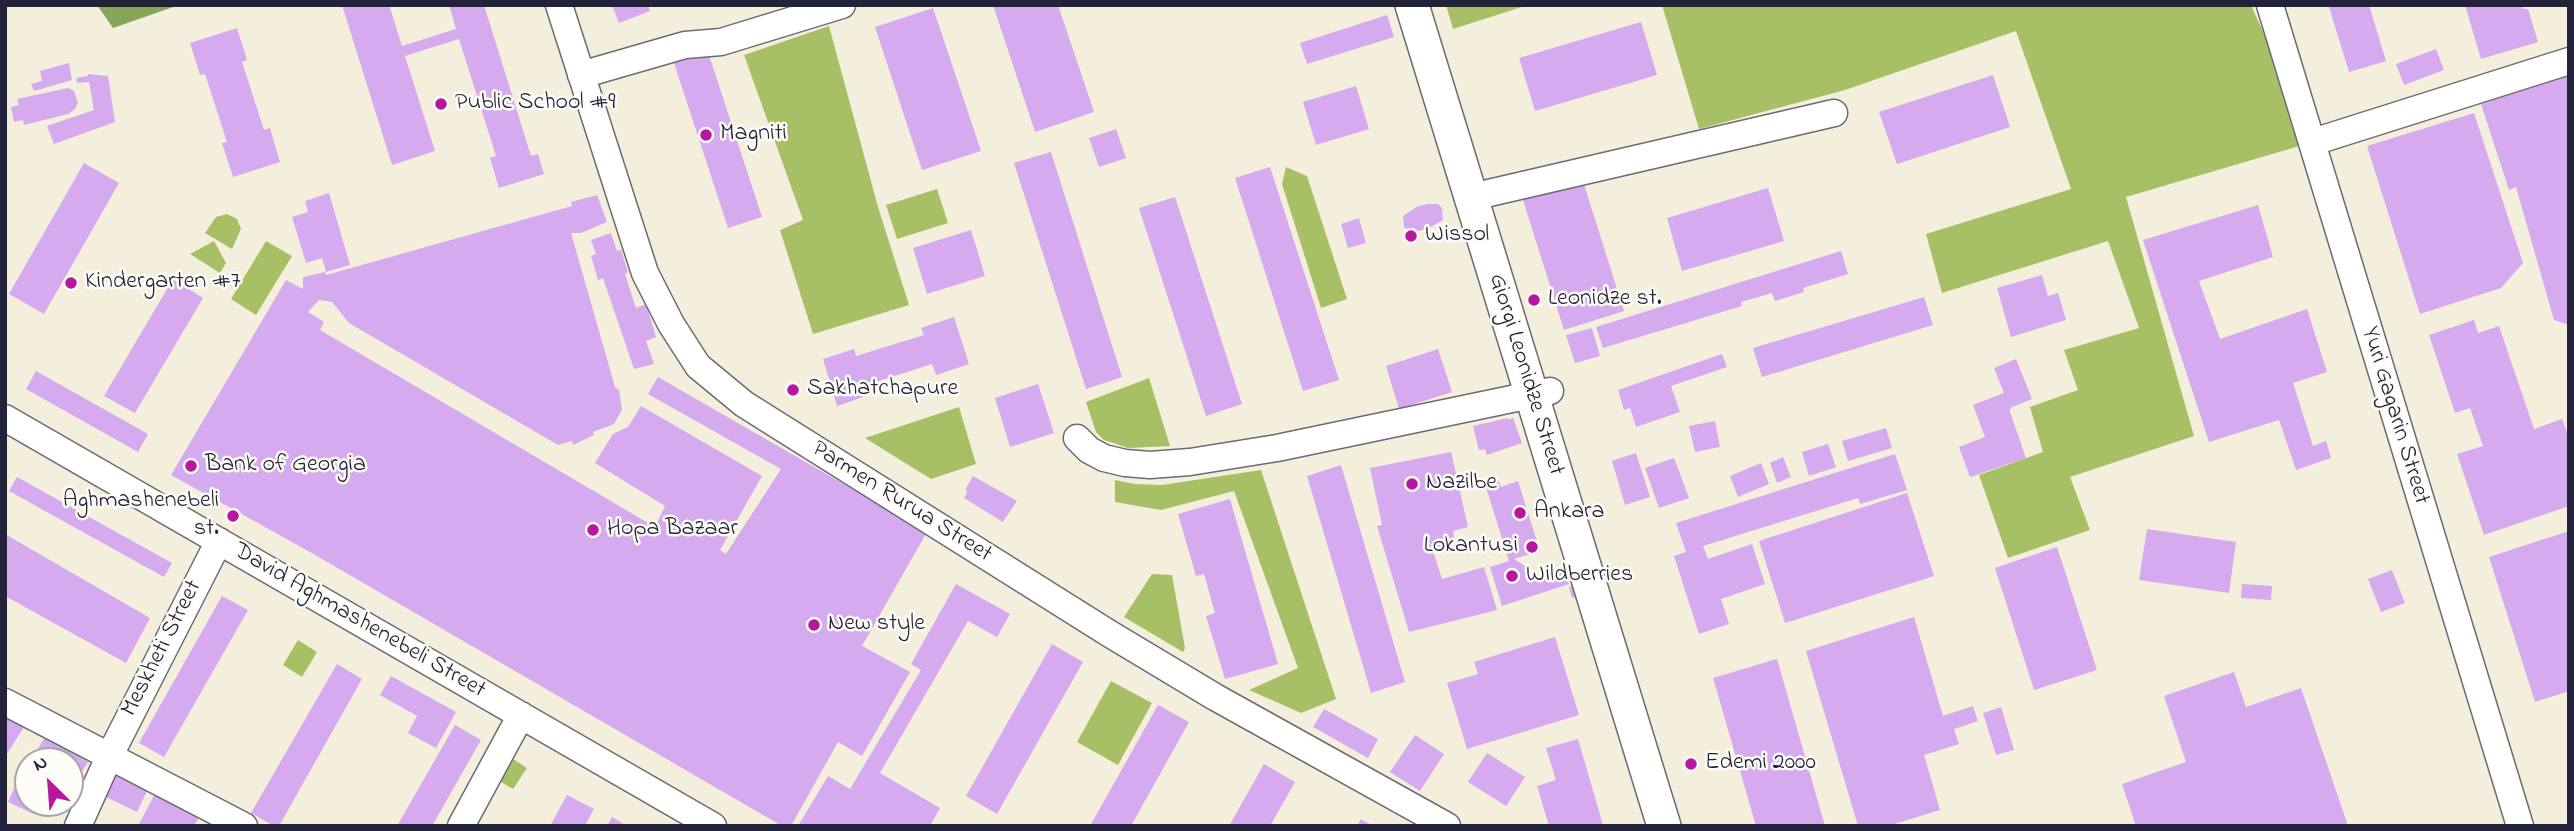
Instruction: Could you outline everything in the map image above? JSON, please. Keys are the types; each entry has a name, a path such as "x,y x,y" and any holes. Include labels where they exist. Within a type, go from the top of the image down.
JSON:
{"main road":[{"name":"Giorgi Leonidze Street","path":"1412,5 1683,826"},
{"name":"Giorgi Leonidze Street","path":"1431,5 1489,193 1540,393 1664,826"}],"street":[{"name":"Parmen Rurua Street","path":"559,5 645,274 671,324 698,366 731,395 815,450 1215,697 1447,826"},
{"path":"581,75 685,45 721,42 842,5"},
{"name":"Yuri Gagarin Street","path":"2270,5 2520,826"},
{"path":"2313,142 2569,61"},
{"path":"1489,193 1834,113"},
{"path":"1077,438 1089,450 1125,464 1189,462 1277,448 1540,393"},
{"name":"David Aghmashenebeli Street","path":"5,418 713,826"},
{"name":"Meskheti Street","path":"78,826 109,757 219,541"},
{"path":"5,702 244,826"},
{"path":"461,826 521,715"}],"green space":[{"path":"97,5 179,5 113,28"},
{"path":"1446,5 1528,5 1453,29"},
{"path":"1662,5 2251,5 2313,142 2126,197 2194,436 2070,477 2090,530 2008,558 1979,475 2043,452 2030,407 2078,390 2064,350 2139,328 2108,241 1942,293 1926,234 2071,189 2016,31 1845,90 1699,129"},
{"path":"829,26 878,207 909,305 813,334 780,230 803,220 744,55"},
{"path":"1286,167 1307,176 1347,299 1321,308 1282,184"},
{"path":"937,189 948,223 897,239 886,205"},
{"path":"227,214 237,219 241,229 232,249 205,233 216,217"},
{"path":"214,241 226,263 220,273 190,254"},
{"path":"266,241 292,256 256,315 231,299"},
{"path":"1149,378 1170,446 1128,448 1104,440 1096,432 1086,402"},
{"path":"959,407 976,464 931,479 865,438"},
{"path":"1261,470 1336,699 1301,713 1249,690 1298,668 1234,491 1161,510 1115,502 1115,480 1162,485"},
{"path":"1152,574 1172,575 1185,648 1183,652 1124,617"},
{"path":"298,640 317,652 302,677 283,665"},
{"path":"1111,681 1152,703 1118,765 1077,742"},
{"path":"510,757 527,768 513,789 496,779"}],"building":[{"path":"342,5 389,5 402,46 456,29 449,5 484,5 531,156 538,154 544,174 499,188 490,158 496,156 459,39 405,56 435,151 392,165"},
{"path":"612,5 648,5 650,11 619,23"},
{"path":"993,5 1058,5 1094,112 1035,132"},
{"path":"2369,5 2386,61 2349,72 2329,7"},
{"path":"2465,5 2522,5 2523,9 2528,9 2538,42 2481,59"},
{"path":"933,8 981,151 922,170 875,27"},
{"path":"1387,15 1394,37 1307,64 1300,43"},
{"path":"1641,22 1657,75 1535,111 1519,58"},
{"path":"237,28 247,60 242,62 264,130 270,128 280,162 233,177 222,143 227,142 205,74 200,75 190,43"},
{"path":"2436,49 2444,70 2404,85 2396,64"},
{"path":"708,52 762,217 728,228 674,63"},
{"path":"69,63 72,80 34,91 31,84 42,81 40,71"},
{"path":"2569,73 2569,325 2554,320 2516,187 2509,190 2481,104"},
{"path":"88,74 108,76 115,122 54,144 47,126 94,110 89,82 77,83 76,78"},
{"path":"1993,75 2010,127 1897,164 1879,112"},
{"path":"1356,86 1369,129 1316,145 1303,102"},
{"path":"68,88 74,91 78,103 68,114 24,125 23,120 14,122 11,107 19,105 17,99"},
{"path":"2474,113 2523,263 2501,288 2420,314 2367,146"},
{"path":"1116,129 1126,158 1099,167 1089,138"},
{"path":"1051,152 1122,377 1086,389 1014,163"},
{"path":"84,163 119,183 44,314 9,294"},
{"path":"1270,167 1339,380 1303,391 1235,178"},
{"path":"1582,178 1624,311 1564,330 1522,197"},
{"path":"1768,188 1784,241 1682,271 1667,218"},
{"path":"329,193 350,265 326,272 322,258 306,263 292,217 308,212 305,201"},
{"name":"Hopa Bazaar","path":"597,195 607,222 581,233 571,233 615,387 619,390 622,410 614,424 593,432 594,435 573,445 572,441 558,445 349,323 332,302 319,300 308,312 324,322 320,330 655,527 665,506 595,463 613,434 628,427 641,406 762,476 720,550 726,554 781,469 648,394 658,377 927,532 862,646 910,672 862,756 838,742 791,826 782,826 310,552 171,475 286,280 303,289 303,277 325,272 326,275 572,206 571,202"},
{"path":"1175,197 1242,404 1206,416 1139,208"},
{"path":"1438,204 1442,208 1443,220 1417,231 1409,231 1404,227 1403,216 1418,206"},
{"path":"2258,205 2273,257 2199,281 2220,339 2307,309 2327,372 2293,383 2313,446 2326,441 2331,458 2296,470 2279,420 2209,442 2143,240"},
{"path":"1359,218 1366,243 1348,248 1341,224"},
{"path":"971,230 985,276 927,294 913,248"},
{"path":"611,233 617,251 621,250 628,272 625,274 636,308 646,304 656,337 646,341 654,364 634,369 603,278 598,280 591,256 596,254 591,240"},
{"path":"1841,251 1848,274 1803,288 1804,292 1775,301 1772,293 1741,302 1742,306 1603,348 1596,327"},
{"path":"2042,275 2048,296 2058,293 2066,320 2011,337 1997,288"},
{"path":"173,279 203,298 135,413 104,396"},
{"path":"1924,297 1933,325 1762,377 1753,348"},
{"path":"954,317 969,364 936,375 932,364 866,385 869,395 837,406 823,359 854,349 856,356 924,335 921,328"},
{"path":"2474,320 2478,333 2499,326 2534,429 2562,419 2569,438 2569,506 2484,535 2457,454 2483,446 2470,408 2455,413 2429,335"},
{"path":"1592,328 1600,356 1575,363 1566,335"},
{"path":"1438,349 1452,392 1399,409 1386,366"},
{"path":"1722,354 1727,367 1671,386 1680,412 1636,427 1630,408 1624,410 1618,390"},
{"path":"2016,359 2032,399 2010,408 2026,458 1970,477 1959,447 1985,437 1973,405 2004,393 1994,368"},
{"path":"36,371 148,434 138,452 26,389"},
{"path":"1038,384 1054,433 1010,447 995,398"},
{"path":"1513,418 1522,443 1487,455 1485,449 1479,450 1473,426"},
{"path":"1715,421 1720,447 1695,452 1689,426"},
{"path":"1886,428 1892,448 1848,461 1842,441"},
{"path":"1828,444 1836,467 1809,476 1802,452"},
{"path":"1451,452 1468,527 1453,531 1455,542 1432,548 1442,579 1484,567 1497,610 1409,632 1377,526 1382,525 1370,468"},
{"path":"1636,453 1650,497 1625,505 1612,461"},
{"path":"1895,454 1907,490 1860,504 1858,498 1703,546 1708,559 1752,544 1765,584 1721,599 1729,624 1699,634 1674,556 1686,552 1676,523"},
{"path":"1783,457 1791,477 1777,483 1770,463"},
{"path":"1674,458 1689,498 1659,508 1645,468"},
{"path":"1761,463 1769,484 1738,497 1730,476"},
{"path":"1341,465 1405,682 1371,693 1307,476"},
{"path":"973,476 1017,501 1003,522 964,498"},
{"path":"17,477 172,563 164,577 9,491"},
{"path":"1498,480 1501,487 1518,481 1540,551 1514,559 1528,568 1532,580 1564,569 1569,584 1502,606 1490,567 1509,561 1485,484"},
{"path":"1907,493 1934,576 1785,623 1759,541"},
{"path":"1230,499 1278,664 1225,679 1206,616 1215,613 1204,574 1196,576 1178,514"},
{"path":"2147,529 2236,542 2229,593 2139,580"},
{"path":"2569,531 2569,691 2535,702 2489,557"},
{"path":"5,534 150,618 126,663 5,596"},
{"path":"2057,547 2097,670 2034,690 1995,568"},
{"path":"2392,570 2405,603 2381,612 2368,579"},
{"path":"956,584 1010,614 997,637 968,621 880,773 940,808 930,826 798,826 828,776 850,789 921,670 911,664"},
{"path":"2242,584 2272,586 2271,600 2241,598"},
{"path":"1577,585 1580,596 1572,598 1569,587"},
{"path":"222,596 248,610 164,757 139,743"},
{"path":"1914,617 1943,716 1973,706 1978,721 1954,729 1959,744 1924,755 1940,810 1888,826 1858,826 1806,651"},
{"path":"1555,637 1579,715 1467,749 1447,683 1478,674 1474,662"},
{"path":"1052,644 1083,662 997,814 966,796"},
{"path":"1777,659 1825,826 1756,826 1713,678"},
{"path":"337,664 362,679 279,826 274,826 251,813"},
{"path":"2234,672 2246,707 2301,688 2348,826 2136,826 2122,784 2186,762 2164,696"},
{"path":"391,676 456,712 436,748 408,733 417,716 380,695"},
{"path":"1158,705 1189,722 1131,826 1090,826"},
{"path":"2001,707 2014,750 1996,755 1983,713"},
{"path":"1324,709 1378,739 1368,758 1313,727"},
{"path":"5,715 24,727 5,757"},
{"path":"455,725 481,740 432,826 397,826"},
{"path":"1415,735 1444,754 1420,791 1390,772"},
{"path":"45,737 62,747 39,747"},
{"path":"1578,739 1603,825 1549,826 1537,786 1556,780 1546,748"},
{"path":"1487,753 1525,777 1506,806 1468,782"},
{"path":"1264,764 1295,782 1270,826 1229,826"},
{"path":"115,773 148,789 137,812 104,796"},
{"path":"14,789 14,805 8,802"},
{"path":"157,790 201,813 194,826 138,826"},
{"path":"567,795 594,809 585,826 550,826"},
{"path":"612,817 627,826 607,826"},
{"path":"1361,819 1373,826 1357,826"}],"place":[{"name":"Public School #9","path":"441,104"},
{"name":"Magniti","path":"706,135"},
{"name":"Wissol","path":"1411,236"},
{"name":"Kindergarten #7","path":"71,283"},
{"name":"Leonidze st.","path":"1534,300"},
{"name":"Sakhatchapure","path":"793,390"},
{"name":"Bank of Georgia","path":"191,466"},
{"name":"Nazilbe","path":"1412,484"},
{"name":"Ankara","path":"1520,513"},
{"name":"Aghmashenebeli st.","path":"233,516"},
{"name":"Hopa Bazaar","path":"593,530"},
{"name":"Lokantusi","path":"1532,547"},
{"name":"Wildberries","path":"1512,576"},
{"name":"New style","path":"814,625"},
{"name":"Edemi 2000","path":"1691,764"}]}
